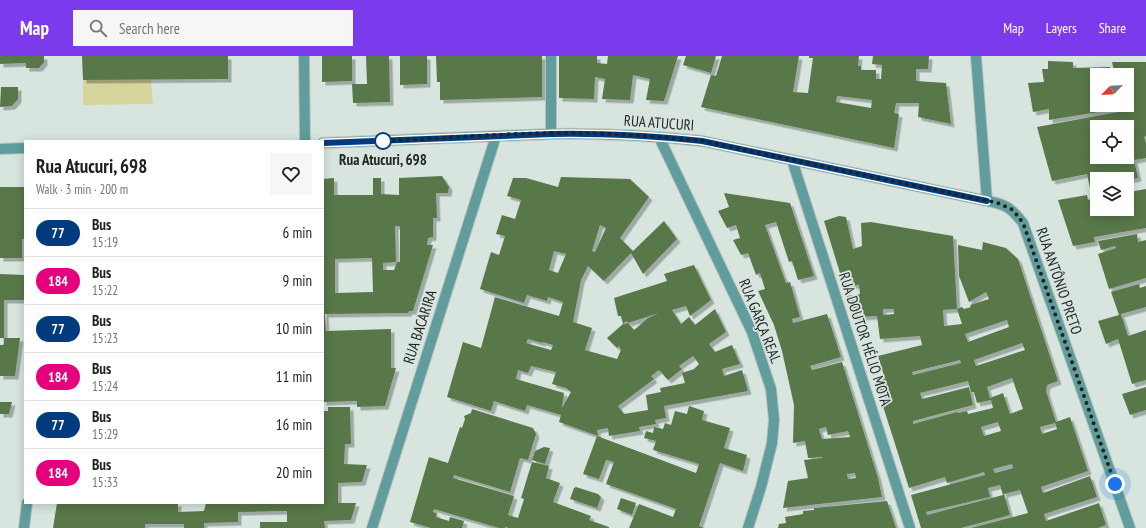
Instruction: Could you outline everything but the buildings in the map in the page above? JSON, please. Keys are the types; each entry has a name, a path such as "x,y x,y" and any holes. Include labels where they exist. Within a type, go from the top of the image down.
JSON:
{"street":[{"path":"304,56 305,140"},
{"path":"551,56 552,134"},
{"path":"976,56 987,201"},
{"name":"RUA ATUCURI","path":"324,143 588,133 659,137 702,141 987,201"},
{"name":"RUA BACARIRA","path":"372,528 496,136"},
{"name":"RUA GARÇA REAL","path":"659,137 752,332 771,389 774,420 772,443 761,487 748,528"},
{"path":"0,149 24,148"},
{"name":"RUA DOUTOR HÉLIO MOTA","path":"792,160 910,528"},
{"name":"RUA ANTÔNIO PRETO","path":"987,201 998,203 1013,210 1023,223 1130,528"},
{"path":"24,528 27,504"}],"shaded area":[{"path":"83,80 151,80 153,104 83,105"}],"bus line":[{"name":"77","path":"324,143 588,133 659,137 702,141 987,201"}],"place":[{"name":"Rua Atucuri, 698","path":"383,141"}],"route":[{"path":"383,141 381,141 588,133 702,141 998,203 1013,210 1023,223 1115,484"}]}
